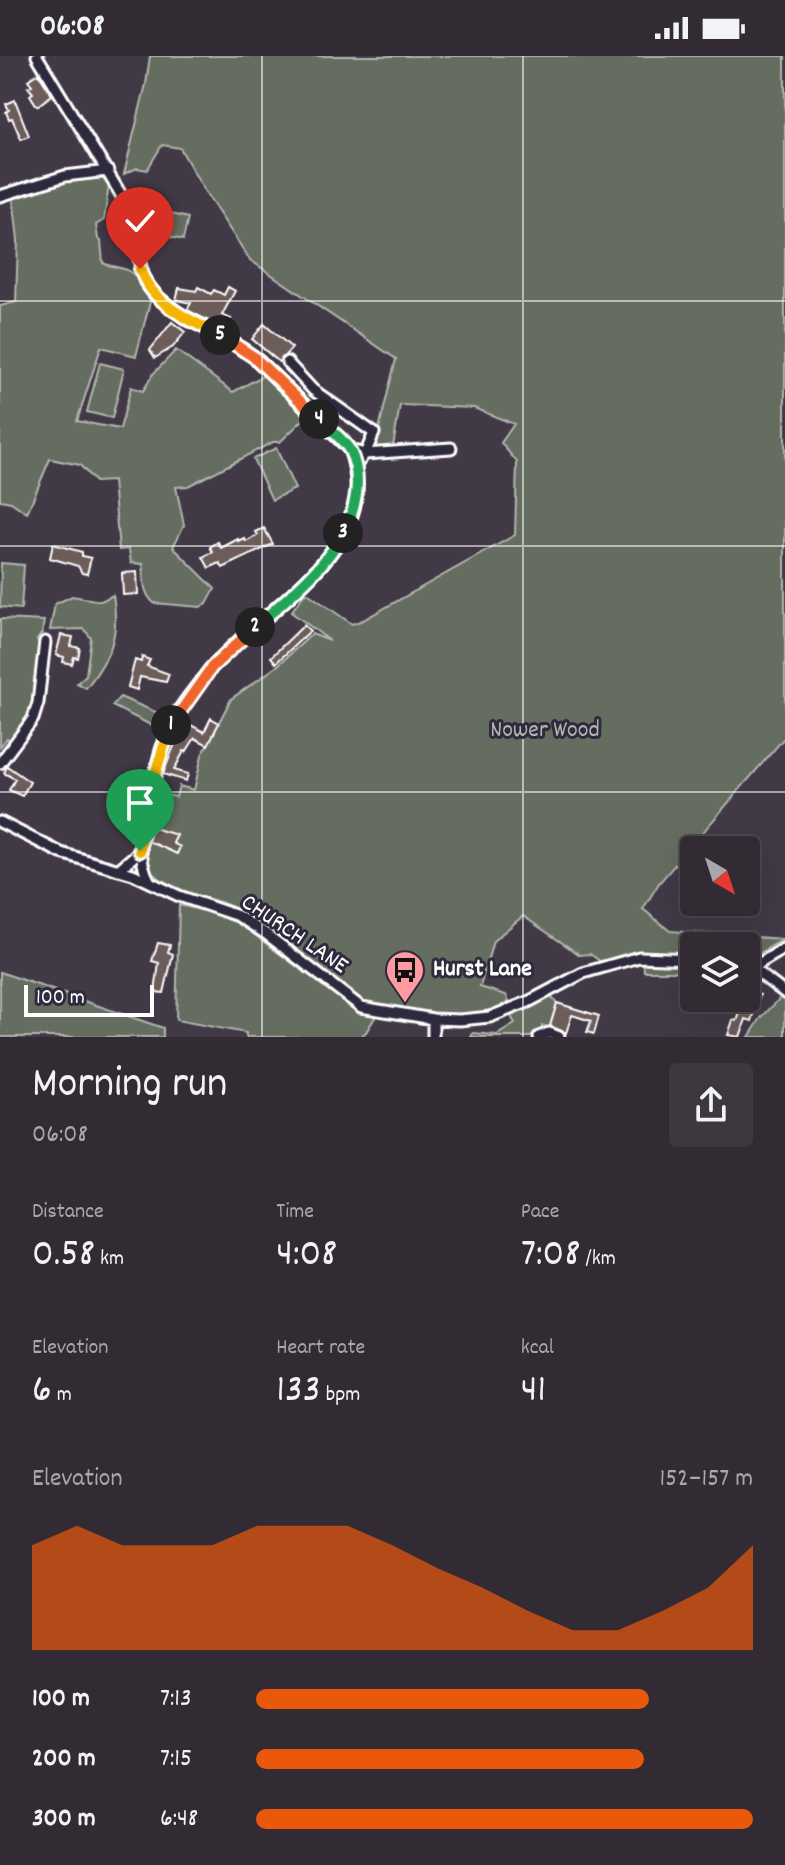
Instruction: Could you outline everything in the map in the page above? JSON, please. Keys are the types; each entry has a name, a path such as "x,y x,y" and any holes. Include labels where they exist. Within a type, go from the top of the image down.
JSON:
{"street":[{"path":"37,56 123,198 145,282 156,296 188,320 227,338 254,357 350,450 365,454 451,448"},
{"path":"0,196 65,176 108,171"},
{"path":"287,362 313,390 374,433 365,454 354,467"},
{"path":"150,882 142,868 143,824 171,723 212,667 311,575 337,544 350,520 356,499 350,450"},
{"path":"0,763 33,719 38,703 45,642"},
{"name":"CHURCH LANE","path":"1,824 61,853 118,870 179,896 238,916 361,1007 433,1019 490,1017 528,1002 583,973 639,957 680,958"},
{"path":"118,870 140,851"},
{"path":"760,961 785,948"},
{"path":"760,975 785,993"},
{"path":"433,1019 433,1037"},
{"path":"539,1037 549,1033 559,1037"}],"green space":[{"name":"Nower Wood","path":"150,56 785,56 785,737 700,836 680,836 680,859 659,883 643,909 670,931 684,932 680,932 680,971 644,971 643,953 601,962 590,954 580,955 523,916 493,941 480,987 506,995 511,1005 463,1014 382,1006 360,1037 246,1037 246,1033 176,1020 179,905 214,913 240,924 307,974 313,966 251,917 168,883 149,869 144,859 143,845 155,792 176,797 179,786 194,790 202,755 231,699 276,667 312,634 330,641 291,612 306,592 352,624 515,535 517,462 501,443 514,424 474,408 400,405 393,447 369,451 377,437 396,359 250,260 180,148 162,145 147,170 137,168 124,174"},
{"path":"95,177 106,180 109,185 104,220 96,225 103,263 133,273 151,298 136,356 101,347 77,421 120,429 131,387 143,391 153,374 176,350 233,392 266,374 308,415 280,442 273,442 188,486 176,487 184,525 173,547 215,589 207,604 200,607 154,603 147,595 143,564 131,563 129,549 119,550 113,481 95,482 80,465 50,459 27,513 11,502 0,500 0,306 16,302 18,240 13,196 68,180"},
{"path":"148,208 188,218 183,240 143,230"},
{"path":"100,363 124,369 112,418 87,412"},
{"path":"276,448 295,489 272,500 253,459"},
{"path":"1,563 24,565 21,609 0,607"},
{"path":"113,595 115,622 112,645 86,688 77,683 86,675 91,638 84,629 50,630 55,604 72,596 101,601"},
{"path":"0,619 44,621 37,640 41,646 31,713 12,742 7,738 0,747"},
{"path":"120,697 170,718 165,732 112,706"},
{"name":"Nower Wood","path":"760,937 783,939 760,953"},
{"path":"0,972 163,1028 163,1037 0,1037"},
{"path":"550,996 557,1003 550,1027 542,1026 541,1032 531,1037 471,1037 473,1033 497,1035 515,1024 511,1016"},
{"path":"782,996 785,999 785,1037 749,1037 761,1018"}],"building":[{"path":"38,73 52,95 37,106 30,95 33,93 28,87 32,85 28,80"},
{"path":"15,100 29,136 21,139 6,112 9,110 6,104"},
{"path":"198,287 211,294 214,290 224,295 228,287 235,291 222,315 231,319 222,328 187,310 191,303 176,300 179,288 196,291"},
{"path":"172,322 185,332 173,347 155,358 150,350"},
{"path":"264,324 292,348 279,362 252,339"},
{"path":"264,528 273,544 223,568 220,563 209,568 203,557 213,552 210,547 218,542 221,548 238,539 239,542 245,539 246,542"},
{"path":"53,544 82,552 82,556 91,558 87,574 82,573 78,566 50,558"},
{"path":"137,572 138,594 123,595 122,573"},
{"path":"304,625 310,631 276,663 271,657"},
{"path":"61,635 73,637 71,646 80,648 78,658 74,657 72,664 63,662 64,657 56,655"},
{"path":"142,657 150,660 147,666 169,674 166,682 140,677 137,690 128,687 135,660 141,662"},
{"path":"211,718 219,723 208,745 195,738 174,770 188,774 186,781 163,774 187,723 204,732"},
{"path":"7,766 30,782 22,796 9,790 15,779 4,773"},
{"path":"153,828 177,835 173,843 180,847 177,854 148,841"},
{"path":"158,943 170,945 168,952 173,954 164,993 155,992 159,963 152,961"},
{"path":"557,1003 599,1016 594,1034 587,1032 591,1021 572,1015 566,1033 550,1026"},
{"path":"740,1012 755,1012 752,1021 746,1019 740,1037 728,1035 733,1020 737,1021"}],"place":[{"name":"Hurst Lane","path":"405,1004"}],"route":[{"path":"140,269 156,296 188,320 227,338 254,357 350,450 356,474 356,499 350,520 337,544 311,575 212,667 171,723 143,824 140,851"}]}
